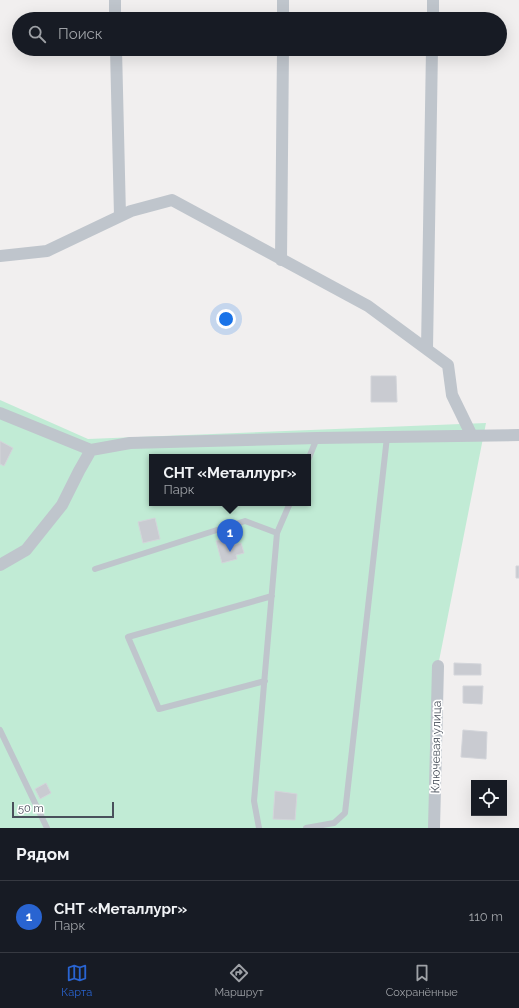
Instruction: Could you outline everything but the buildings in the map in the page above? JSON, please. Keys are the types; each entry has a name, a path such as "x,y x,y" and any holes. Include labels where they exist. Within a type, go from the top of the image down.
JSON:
{"street":[{"path":"115,0 116,12"},
{"path":"283,0 283,12"},
{"path":"433,0 433,12"},
{"path":"116,56 120,216"},
{"path":"281,260 282,56"},
{"path":"427,349 432,56"},
{"path":"0,256 47,251 131,211 172,200 368,306 448,365 452,395 472,436"},
{"path":"0,413 91,450 130,443 519,435"},
{"path":"0,565 26,550 58,511 91,450"},
{"name":"Ключевая улица","path":"434,828 438,666"}],"lane":[{"path":"306,828 334,823 345,813 387,437"},
{"path":"310,454 317,438"},
{"path":"258,828 254,800 277,533 289,506"},
{"path":"95,569 245,521 277,533"},
{"path":"265,681 159,709 128,637 272,596"},
{"path":"0,730 47,828"}],"green space":[{"path":"0,400 88,439 486,423 438,666 435,828 0,828"}],"place":[{"name":"СНТ «Металлург»","path":"230,552"}]}
